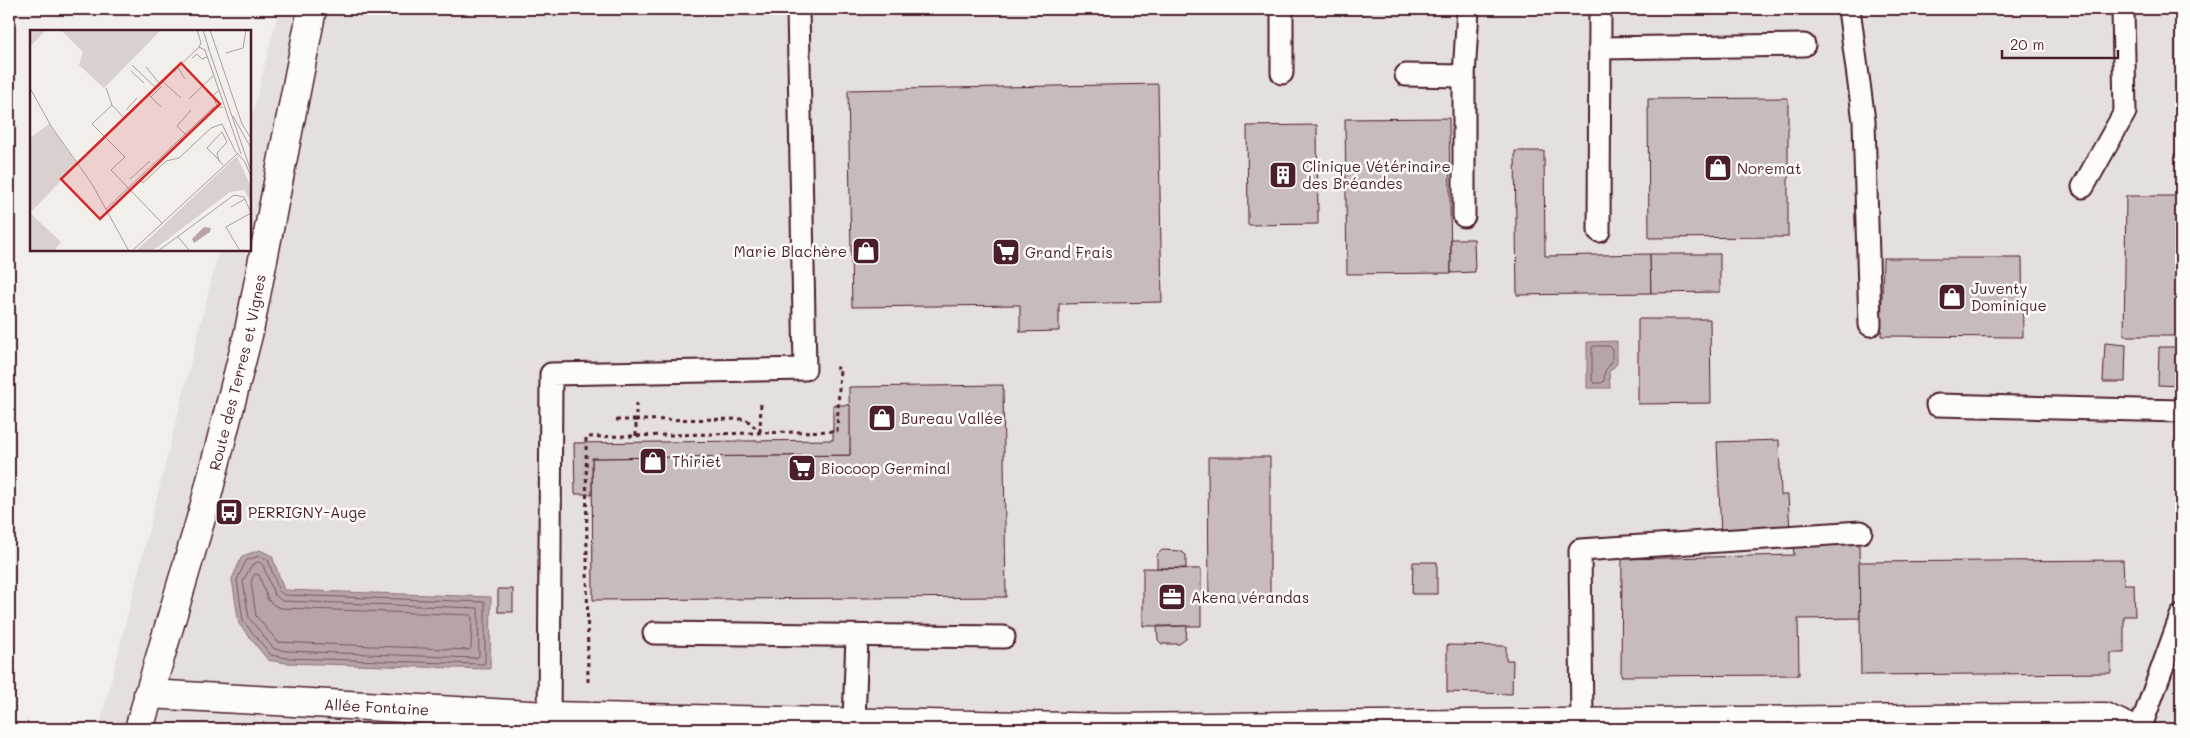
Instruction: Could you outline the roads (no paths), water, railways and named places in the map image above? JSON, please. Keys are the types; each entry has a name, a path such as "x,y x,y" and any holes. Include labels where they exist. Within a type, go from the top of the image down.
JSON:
{"street":[{"name":"Route des Terres et Vignes","path":"139,729 204,508 248,331 312,9"},
{"name":"Allée Fontaine","path":"148,694 549,722 589,717 746,724 854,722 1115,728 2104,717 2131,729"}],"lane":[{"path":"549,722 551,374 804,369 798,9"},
{"path":"1282,9 1282,73"},
{"path":"1464,216 1464,76 1468,9"},
{"path":"1599,231 1600,9"},
{"path":"1849,9 1864,121 1870,325"},
{"path":"2083,187 2125,112 2123,9"},
{"path":"1600,48 1804,45"},
{"path":"1406,75 1464,76"},
{"path":"1937,405 2181,411"},
{"path":"1582,723 1580,550 1861,532"},
{"path":"2140,729 2181,616"},
{"path":"654,633 1004,637"},
{"path":"854,722 857,636"}],"water":[{"path":"1617,341 1617,364 1609,372 1610,388 1587,388 1587,342"},
{"path":"260,550 272,556 284,590 491,597 490,669 286,663 268,660 239,624 232,579 242,556"}],"place":[{"name":"Noremat","path":"1718,168"},
{"name":"Clinique Vétérinaire des Bréandes","path":"1283,175"},
{"name":"Marie Blachère","path":"866,251"},
{"name":"Grand Frais","path":"1006,252"},
{"name":"Juventy Dominique","path":"1952,297"},
{"name":"Bureau Vallée","path":"882,418"},
{"name":"Thiriet","path":"653,461"},
{"name":"Biocoop Germinal","path":"802,468"},
{"name":"PERRIGNY-Auge","path":"229,512"},
{"name":"Akena vérandas","path":"1172,597"}]}
